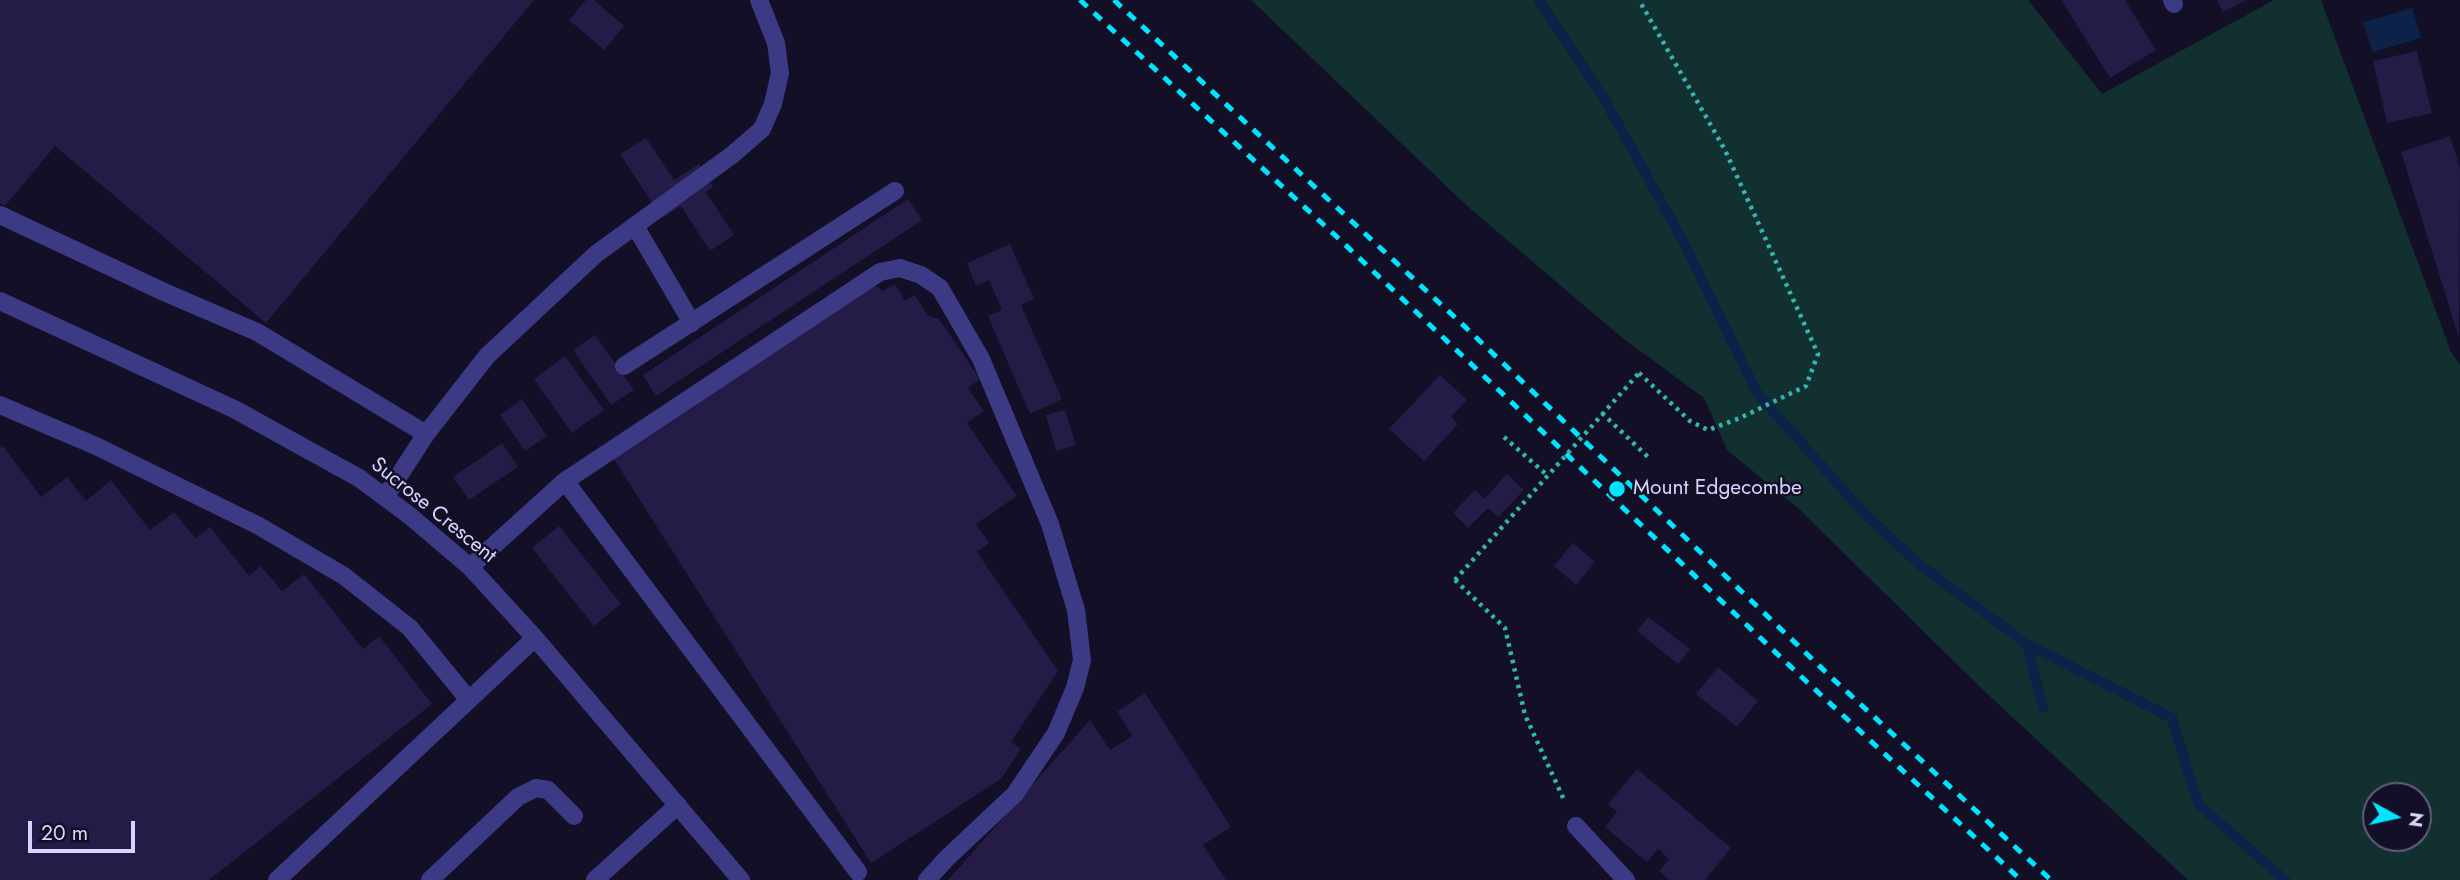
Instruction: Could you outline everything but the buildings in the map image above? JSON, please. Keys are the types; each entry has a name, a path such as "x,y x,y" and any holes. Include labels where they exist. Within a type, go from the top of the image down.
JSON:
{"lane":[{"path":"384,497 426,434 487,356 596,254 762,130 773,104 779,73 776,43 759,0"},
{"path":"624,366 895,191"},
{"path":"0,215 164,292 257,331 426,434"},
{"path":"635,226 692,323"},
{"path":"470,567 565,481 880,272 900,268 921,275 940,288 981,359 1050,524 1076,610 1082,660 1075,688 1056,733 1015,794 927,880"},
{"name":"Sucrose Crescent","path":"0,301 234,410 359,478 384,497 470,567 535,638 741,880"},
{"path":"0,405 96,446 259,526 344,576 410,628 469,700"},
{"path":"565,481 858,872"},
{"path":"277,880 535,638"},
{"path":"430,880 518,797 536,788 548,790 574,816"},
{"path":"595,880 678,805"},
{"path":"1576,826 1626,880"}],"path":[{"path":"1576,826 1525,715 1505,628 1455,580 1639,373 1690,421 1708,430 1740,418 1806,386 1818,354 1725,150 1639,0"},
{"path":"1602,413 1649,458"},
{"path":"1504,438 1547,475"}],"green space":[{"path":"1251,0 2028,0 2102,94 2274,0 2321,0 2451,352 2460,365 2460,880 2188,880 1981,688 1799,509 1727,450 1704,398 1620,336 1466,205"}],"water":[{"path":"2412,8 2421,38 2373,52 2363,22"}],"waterway":[{"path":"1539,0 1606,102 1684,243 1757,393 1864,513 1921,566 2027,644 2172,718 2198,804 2285,880"},
{"path":"2027,644 2043,708"}],"railway":[{"path":"1080,0 1337,237 1808,683 2021,880"},
{"path":"1114,0 1461,323 1832,678 2051,880"}],"place":[{"name":"Mount Edgecombe","path":"1617,489"}]}
